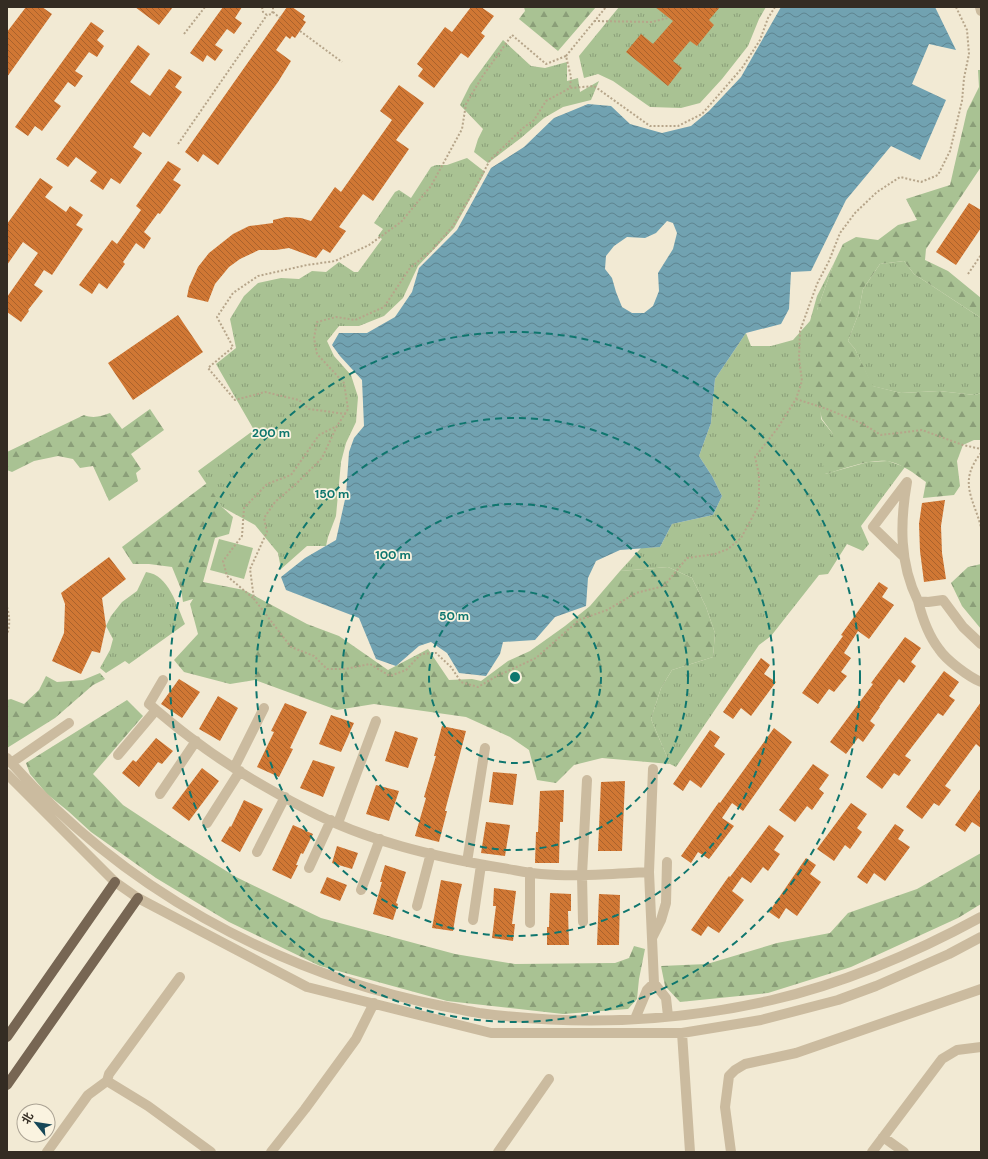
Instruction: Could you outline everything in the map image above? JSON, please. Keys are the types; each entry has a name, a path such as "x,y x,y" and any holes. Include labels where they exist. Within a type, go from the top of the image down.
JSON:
{"main road":[{"path":"7,1037 115,882"},
{"path":"7,1085 138,898"}],"street":[{"path":"980,7 981,11"},
{"path":"904,557 873,527 907,482 903,503 902,535 904,557 910,585 918,600 923,621 939,650 973,678 981,682"},
{"path":"918,600 928,602 943,600 963,627 981,644"},
{"path":"163,680 148,704 196,741 237,769 306,810 334,822 394,844 482,865 541,874 582,875 649,872"},
{"path":"207,823 237,769 264,708"},
{"path":"118,755 156,710"},
{"path":"309,868 334,822 376,721"},
{"path":"69,722 9,761 25,779 79,830 137,876 199,916 265,950 341,980 405,998 478,1013 552,1020 635,1019 700,1013 773,1000 844,979 914,952 981,917"},
{"path":"160,794 196,741"},
{"path":"467,862 485,748"},
{"path":"653,769 649,872 654,983 666,998 668,1016"},
{"path":"7,774 115,882 138,898 306,987 491,1032 682,1034 761,1020 838,1000 913,971 981,937"},
{"path":"583,922 582,875 587,780"},
{"path":"257,852 285,797"},
{"path":"361,890 380,839"},
{"path":"417,906 431,853"},
{"path":"652,938 662,920 666,903 667,862"},
{"path":"472,920 482,865"},
{"path":"530,872 530,923"},
{"path":"47,1152 88,1094 107,1081 109,1074 180,977"},
{"path":"635,1019 647,990 654,983"},
{"path":"731,1152 725,1106 730,1076 735,1070 745,1064 796,1053 981,989"},
{"path":"271,1152 305,1109 356,1039 374,1003"},
{"path":"682,1034 690,1152"},
{"path":"872,1152 942,1059 957,1050 981,1047"},
{"path":"498,1152 549,1079"},
{"path":"107,1081 148,1106 211,1152"},
{"path":"883,1137 904,1152"}],"path":[{"path":"184,34 205,7"},
{"path":"262,7 263,12 267,15"},
{"path":"273,7 273,12 280,18"},
{"path":"346,414 310,410 299,400 265,392 235,400 208,368 233,347 217,317 233,293 258,276 307,265 334,261 369,245 401,222 431,186 462,129 466,104 482,77 512,35 546,64 566,56 606,7"},
{"path":"254,598 250,569 266,532 264,518 275,502 322,458 337,426 348,409 344,383 317,354 314,338 316,322 336,317 354,320 384,307 410,268 432,250 453,226 490,160 523,128 534,120 546,101 570,88 594,86 650,126 678,126 702,114 742,68 760,40 768,18 775,7"},
{"path":"337,426 319,435 290,475 267,484 244,508 242,536 223,561 227,576 254,598 291,647 314,656 327,669 345,669 370,664 390,676 406,670 420,654 436,654 451,667 461,682 478,687 497,676 536,658 579,620 607,610 636,593 664,586 687,558 715,554 728,549 741,538 759,505 759,475 755,457 777,429 796,399 802,381 799,358 800,331 817,284 829,261 840,233 855,213 877,192 900,177 921,182 938,174 950,151 962,101 964,78 969,54 968,30 956,7"},
{"path":"178,144 267,15 270,15 273,12"},
{"path":"594,21 652,22 668,18"},
{"path":"300,31 342,62"},
{"path":"566,56 571,77 570,88"},
{"path":"968,274 981,255"},
{"path":"796,399 828,409 863,424 880,435 922,430 963,445 981,449"},
{"path":"981,453 969,475 968,492 981,527"},
{"path":"7,607 10,627 7,636"}],"green space":[{"path":"524,7 596,7 558,51 519,19 525,11"},
{"path":"619,7 766,7 759,19 748,46 722,79 700,103 681,108 650,107 613,81 598,74 584,78 579,56"},
{"path":"503,40 531,66 545,68 567,62 567,81 578,78 580,92 599,81 591,100 563,107 544,118 488,163 474,152 483,129 460,105 470,85"},
{"path":"978,70 981,70 981,167 926,249 925,260 948,271 981,298 981,318 914,274 904,261 880,264 863,289 858,315 848,341 855,349 873,386 901,393 939,391 975,395 981,393 981,440 974,440 963,445 957,461 960,486 954,495 923,498 926,482 903,466 887,461 872,461 825,474 820,451 833,434 822,419 814,387 817,310 834,263 843,244 856,237 878,240 898,225 917,220 906,199 950,185 967,111 979,87"},
{"path":"467,158 485,172 454,228 418,266 403,298 384,316 359,326 339,326 327,341 334,356 351,375 358,397 356,422 346,443 341,462 336,516 326,546 307,546 281,569 278,553 255,525 222,507 198,471 254,430 216,364 236,348 230,319 244,296 258,283 281,278 299,279 312,271 326,272 339,262 354,272 358,272 382,239 378,236 383,229 374,223 395,192 399,190 411,198 431,167 436,165 447,165"},
{"path":"904,261 914,274 981,318 981,393 975,395 939,391 901,393 872,386 855,349 848,341 858,315 863,289 880,264"},
{"path":"834,263 817,310 821,419 833,434 825,474 868,462 888,461 905,467 861,526 869,544 863,551 847,544 828,574 819,575 771,636 759,645 676,767 670,764 651,719 661,688 672,670 713,657 715,633 706,607 692,578 668,567 620,571 641,548 660,547 672,524 713,515 722,496 712,476 699,456 711,423 715,379 746,333 751,346 771,346 793,340 810,321 817,296"},
{"path":"150,409 164,430 131,454 141,469 136,473 138,481 109,501 93,466 80,468 73,459 58,456 34,461 12,472 7,470 7,452 84,415 94,417 110,413 122,429"},
{"path":"207,483 222,507 233,517 229,534 215,538 203,582 244,590 307,624 339,636 388,670 428,649 449,680 472,679 481,681 508,661 530,651 565,626 590,606 620,571 668,567 692,578 706,607 715,633 713,657 672,670 661,688 651,719 670,764 602,758 574,765 556,783 537,780 529,750 510,737 466,717 374,704 337,710 255,680 230,684 184,672 174,660 198,634 190,604 193,599 183,602 181,589 172,567 149,564 133,564 122,547"},
{"path":"219,539 253,548 244,579 210,570"},
{"path":"981,564 981,629 962,606 951,583 968,567"},
{"path":"146,572 154,574 166,585 175,600 185,624 129,664 125,661 106,673 100,668 110,650 113,639 106,626 111,616 122,602 137,591"},
{"path":"100,673 105,679 93,685 55,718 7,748 7,700 11,699 24,704 39,690 46,676 57,682 83,680"},
{"path":"127,700 143,716 93,774 123,805 236,877 321,918 455,954 515,964 615,963 629,958 634,946 645,949 637,999 628,1009 563,1014 447,1001 320,966 229,922 156,878 91,832 47,794 30,774 26,763"},
{"path":"981,853 981,904 958,918 851,967 768,993 680,1002 665,986 661,966 707,964 777,943 830,933 848,913 917,889"}],"water":[{"path":"781,7 935,7 956,50 929,44 912,84 946,100 920,160 891,146 846,200 811,271 791,272 789,309 781,324 746,333 715,379 711,423 699,456 712,476 722,496 713,515 672,524 660,547 620,550 596,561 588,578 586,606 555,617 535,640 503,642 500,654 486,676 459,673 447,653 431,642 419,646 396,666 376,659 359,618 286,590 281,577 305,558 336,540 346,495 349,452 354,438 364,426 362,380 332,345 339,333 367,333 395,317 412,292 419,268 457,230 491,168 524,147 554,118 588,104 611,106 630,124 662,133 691,126 709,111 741,77","holes":["667,221 673,223 677,233 673,249 658,273 659,291 653,306 644,313 632,313 622,307 612,278 605,269 606,256 614,246 627,237 645,238 656,233"]}],"building":[{"path":"26,7 42,7 52,14 7,77 7,32"},
{"path":"135,7 173,7 159,25"},
{"path":"223,7 242,7 235,18 242,23 234,34 227,29 215,45 223,50 215,61 207,55 203,62 190,53"},
{"path":"287,7 292,7 305,16 303,20 306,22 295,38 292,36 290,39 286,36 276,50 291,61 278,82 218,165 203,154 198,162 185,152"},
{"path":"471,7 481,7 494,16 481,33 485,36 468,58 461,53 434,88 418,76 423,69 417,64 445,27 452,32"},
{"path":"655,7 720,7 709,20 714,25 697,46 690,41 673,61 682,68 668,86 626,52 641,34 653,44 673,21"},
{"path":"91,22 104,31 97,40 104,46 97,57 89,52 75,71 83,76 75,87 68,82 54,101 61,106 42,131 35,126 28,136 15,127"},
{"path":"138,45 150,54 130,82 150,96 169,69 182,77 175,87 182,92 150,137 143,132 133,147 142,153 120,184 111,178 103,190 90,181 97,172 76,157 68,167 56,159"},
{"path":"399,85 424,103 396,140 409,149 373,201 363,194 339,227 346,231 330,253 323,249 316,258 289,248 259,250 240,259 229,267 215,284 208,302 187,297 189,287 198,267 209,253 233,234 249,226 273,223 273,220 286,217 301,218 311,221 335,187 341,192 392,120 380,111"},
{"path":"168,161 181,169 173,180 181,185 160,214 158,213 144,232 151,238 144,249 136,243 123,262 125,264 107,289 99,283 92,294 79,285 112,240 117,244 141,210 136,206"},
{"path":"40,178 53,187 45,197 66,212 70,206 83,215 76,225 83,229 52,275 44,270 34,285 43,291 28,310 29,311 21,322 7,312 7,297 38,253 23,242 7,265 7,224"},
{"path":"969,203 981,210 981,228 956,265 936,252"},
{"path":"178,315 203,352 133,400 108,363"},
{"path":"945,500 941,526 942,553 946,579 924,582 920,551 919,524 922,503"},
{"path":"109,557 126,579 102,598 106,626 100,653 92,651 81,674 52,661 64,633 65,604 61,593"},
{"path":"879,582 888,588 882,597 894,605 869,639 858,631 844,653 851,658 841,672 847,676 834,692 829,689 818,704 802,693"},
{"path":"905,637 921,648 911,662 916,666 904,683 899,679 879,707 870,721 875,725 863,742 858,738 846,754 830,742 873,684 871,683"},
{"path":"761,658 770,665 764,674 776,682 751,716 741,708 733,719 723,712"},
{"path":"944,671 959,682 949,696 955,700 943,716 938,713 905,756 911,760 899,776 894,773 882,789 866,777"},
{"path":"179,679 200,692 182,718 161,704"},
{"path":"218,696 238,708 220,741 199,729"},
{"path":"981,702 981,748 976,744 945,786 951,790 939,806 934,803 922,819 906,807"},
{"path":"285,703 307,712 290,748 293,749 279,777 257,767 274,732 271,731"},
{"path":"331,715 354,723 341,752 319,744"},
{"path":"442,726 466,731 445,811 447,811 439,842 415,836 426,798 424,797 436,756 434,756"},
{"path":"774,728 792,742 743,811 732,803 722,818 734,826 709,859 698,852 691,863 681,856"},
{"path":"710,730 720,737 714,746 725,754 701,788 690,780 683,791 673,784"},
{"path":"395,731 418,738 408,768 385,761"},
{"path":"156,738 173,751 162,764 158,762 139,787 122,773 133,760 136,762"},
{"path":"313,760 335,767 323,797 300,788"},
{"path":"813,764 829,775 819,789 824,793 812,810 807,806 795,822 779,810"},
{"path":"202,768 219,781 189,821 172,808"},
{"path":"493,772 517,774 513,805 489,802"},
{"path":"625,781 622,851 598,851 601,782"},
{"path":"376,785 399,791 389,821 366,814"},
{"path":"981,788 981,828 972,822 965,832 955,825"},
{"path":"564,790 563,822 560,822 559,863 535,863 540,791"},
{"path":"244,800 263,809 240,852 221,841 230,826 231,827"},
{"path":"851,803 867,814 857,828 862,832 850,849 845,845 834,861 817,849"},
{"path":"486,822 510,825 505,856 481,853"},
{"path":"895,824 904,830 898,839 910,847 885,881 874,873 867,884 857,877"},
{"path":"293,825 313,834 303,854 301,853 296,865 298,865 291,879 272,870"},
{"path":"769,825 784,836 774,850 780,854 768,871 763,867 751,883 742,877 732,891 744,900 719,933 708,926 701,936 691,930 729,876 730,877"},
{"path":"337,846 358,853 352,869 332,863"},
{"path":"806,858 816,865 810,874 821,882 797,916 786,908 779,919 769,912"},
{"path":"385,865 406,872 396,903 398,904 393,920 373,914"},
{"path":"327,877 347,885 340,901 320,893"},
{"path":"441,880 462,884 453,931 432,928"},
{"path":"494,888 516,891 512,924 515,924 513,941 492,938 496,906 493,906"},
{"path":"550,893 571,894 571,911 568,911 569,945 547,945"},
{"path":"599,894 620,895 619,945 597,945"}]}
